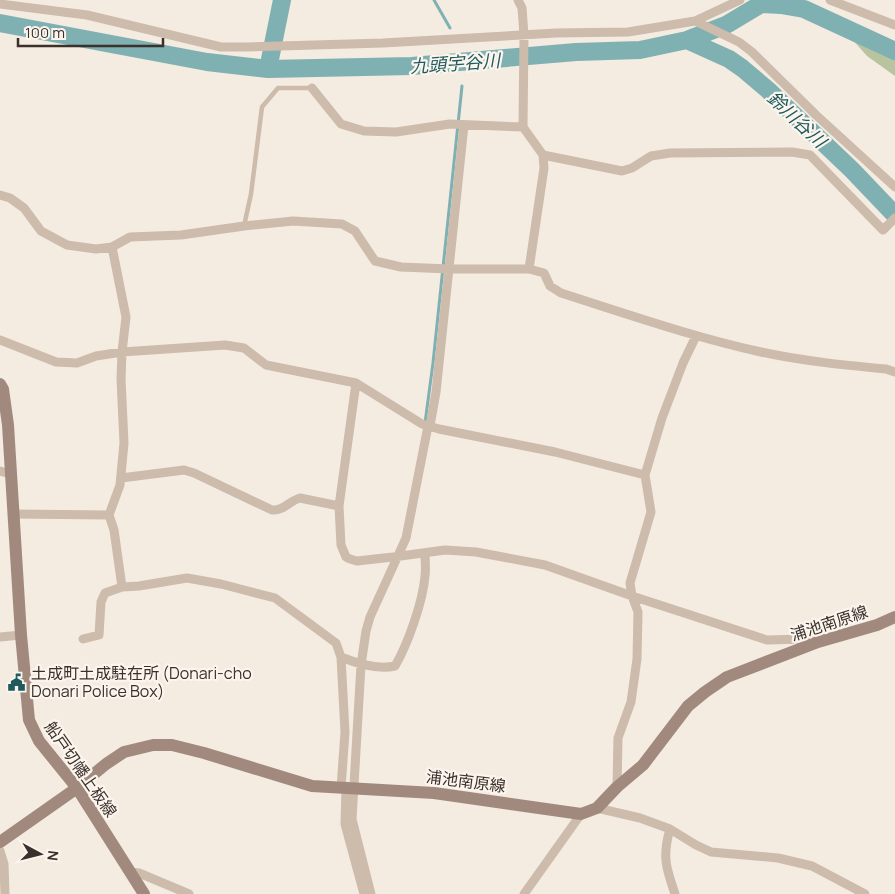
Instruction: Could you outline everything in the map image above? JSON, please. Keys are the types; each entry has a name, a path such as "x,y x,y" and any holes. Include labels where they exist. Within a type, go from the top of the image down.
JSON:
{"main road":[{"name":"船戸切幡上板線","path":"0,384 3,389 8,425 6,472 14,514 28,720 39,742 77,788 144,894"},
{"name":"浦池南原線","path":"0,842 77,788 124,752 153,745 172,746 204,754 312,786 454,795 581,814 597,808 617,787 643,765 688,706 727,677 818,642 877,625 895,617"}],"street":[{"path":"518,0 522,8 524,37 522,127 543,156 544,168 529,268"},
{"path":"0,4 87,15 221,47 382,43 628,32 698,23 740,0"},
{"path":"830,0 895,25"},
{"path":"698,23 739,42 752,52 816,116 895,187"},
{"path":"312,88 341,124 354,129 396,132 431,126 522,127"},
{"path":"364,894 345,824 359,664 370,617 406,538 412,515 427,425 436,392 445,269 460,125"},
{"path":"543,156 622,171 632,168 651,156 670,153 792,152 810,155 883,230 892,221"},
{"path":"0,195 10,198 24,208 42,231 67,244 96,249 112,247 130,237 181,235 293,221 342,224 355,231 375,261 401,267 445,269 529,268 544,273 550,286 561,293 696,336 762,352 814,361 886,369 895,372"},
{"path":"112,247 126,317 121,379 124,443 121,478 109,515 114,530 122,587"},
{"path":"617,787 618,738 631,702 637,659 638,612 632,596 630,582 651,512 645,476 662,418 683,363 696,336"},
{"path":"0,340 56,362 77,363 96,356 122,352 224,345 244,348 266,365 356,382 427,425 455,433 555,452 645,476"},
{"path":"356,382 339,506 342,546 346,557 357,561 445,550 476,552 544,565 767,640 818,642"},
{"path":"121,478 184,470 272,510 282,510 300,498 339,506"},
{"path":"14,514 109,515"},
{"path":"341,657 359,664 386,668 395,666 402,655 421,598 426,577 425,553"},
{"path":"83,639 99,635 101,602 105,593 122,587 187,578 221,584 275,598 336,643 341,657 347,789 352,819 371,894"},
{"path":"0,637 21,636"},
{"path":"597,808 640,818 670,829 711,852 778,858 812,866 865,894"},
{"path":"524,894 581,814"},
{"path":"670,829 665,845 666,868 675,894"},
{"path":"0,851 4,864 5,894"},
{"path":"130,872 138,872 189,894"}],"lane":[{"path":"244,226 251,194 262,107 278,88 312,88"}],"green space":[{"path":"851,38 895,58 895,76 867,56"}],"waterway":[{"path":"268,69 282,0"},
{"path":"434,0 450,28"},
{"name":"九頭宇谷川","path":"0,23 207,62 268,69 412,66 576,52 640,50 687,40 726,25 761,4 804,9 895,51"},
{"name":"鈴川谷川","path":"687,40 729,59 742,68 768,90 852,170 895,215"},
{"path":"425,423 462,86"}],"place":[{"name":"土成町土成駐在所 (Donari-cho Donari Police Box)","path":"17,682"}]}
